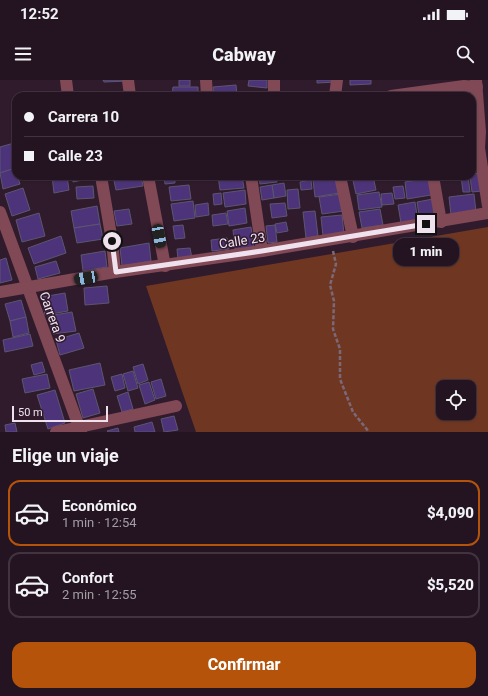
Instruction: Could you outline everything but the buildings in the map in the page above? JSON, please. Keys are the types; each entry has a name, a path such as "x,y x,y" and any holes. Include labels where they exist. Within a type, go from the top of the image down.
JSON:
{"street":[{"path":"66,80 68,92"},
{"path":"128,80 130,92"},
{"path":"206,80 207,92"},
{"path":"274,80 274,92"},
{"path":"336,92 337,80"},
{"path":"406,92 417,89 464,86 477,83 480,133 479,148 488,206"},
{"path":"102,180 116,272"},
{"path":"149,180 165,266"},
{"path":"252,180 262,251"},
{"path":"341,180 353,237"},
{"path":"434,180 441,222"},
{"name":"Carrera 9","path":"0,212 80,429"},
{"name":"Calle 23","path":"0,292 116,272 165,266 353,237 488,213"},
{"path":"56,432 80,429 176,406"}],"path":[{"path":"331,240 336,264 330,285 334,301 333,328 340,349 340,379 353,412 369,432"}],"shaded area":[{"path":"488,227 488,432 196,432 146,286"}],"route":[{"path":"112,241 116,272 165,266 353,237 426,224"}]}
